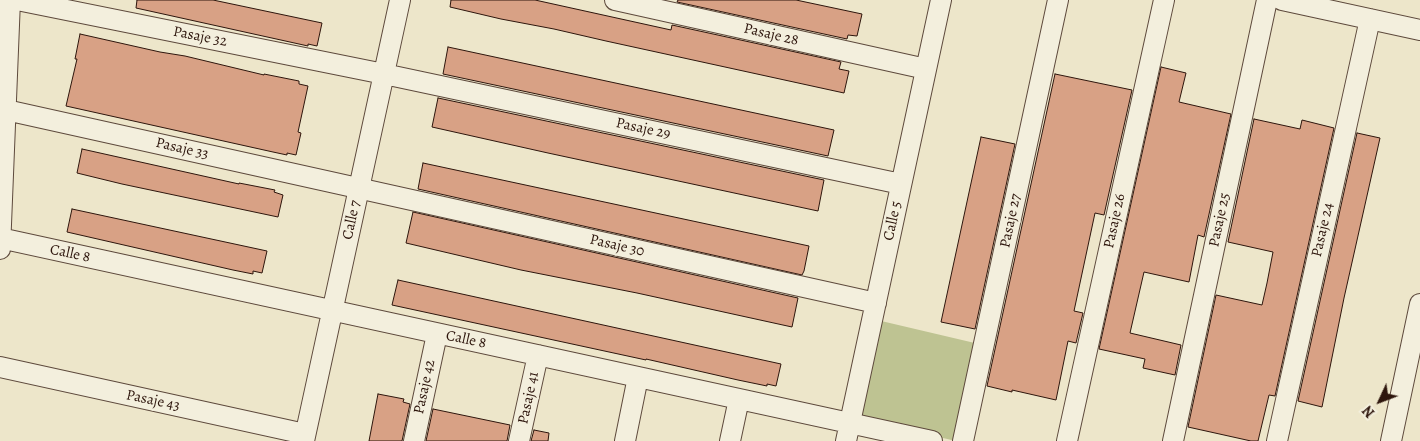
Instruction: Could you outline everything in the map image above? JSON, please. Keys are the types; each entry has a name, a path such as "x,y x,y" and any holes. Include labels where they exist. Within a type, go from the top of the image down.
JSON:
{"street":[{"path":"0,250 10,0"},
{"name":"Pasaje 32","path":"17,0 384,74"},
{"name":"Calle 7","path":"305,438 400,0"},
{"name":"Pasaje 28","path":"616,0 926,69"},
{"name":"Calle 5","path":"847,432 941,0"},
{"name":"Pasaje 27","path":"963,441 1058,0"},
{"name":"Pasaje 26","path":"1067,441 1164,0"},
{"name":"Pasaje 25","path":"1173,441 1267,0"},
{"path":"1282,0 1420,30"},
{"name":"Pasaje 24","path":"1276,441 1370,19"},
{"name":"Pasaje 29","path":"384,74 901,184"},
{"name":"Pasaje 33","path":"6,110 359,188"},
{"name":"Pasaje 30","path":"359,188 876,303"},
{"name":"Calle 8","path":"0,238 740,399 847,432 932,441"},
{"path":"1391,441 1420,304"},
{"name":"Pasaje 42","path":"414,441 437,334"},
{"name":"Pasaje 41","path":"520,441 538,355"},
{"name":"Pasaje 43","path":"0,367 305,438"},
{"path":"625,441 638,378"},
{"path":"730,441 740,399"}],"green space":[{"path":"877,320 979,344 956,441 856,418"}],"building":[{"path":"137,0 213,0 322,23 317,46 308,44 308,46 136,8"},
{"path":"451,0 535,0 671,30 672,25 841,62 839,69 849,71 844,93 450,7"},
{"path":"678,0 796,0 862,14 857,36 848,35 847,39 677,2"},
{"path":"80,34 299,81 299,84 308,86 298,132 301,133 296,155 287,153 287,155 66,106 77,59 75,59"},
{"path":"448,47 834,130 828,156 443,74"},
{"path":"1161,67 1186,73 1179,102 1231,114 1204,237 1198,235 1189,282 1144,272 1130,333 1181,345 1175,375 1143,368 1145,359 1099,349"},
{"path":"1055,74 1132,90 1104,215 1095,213 1074,311 1083,313 1076,343 1068,341 1056,400 987,386"},
{"path":"438,98 824,180 818,211 432,127"},
{"path":"1254,119 1300,129 1302,120 1334,128 1275,396 1269,395 1258,441 1188,427 1216,295 1262,305 1267,283 1273,252 1228,242"},
{"path":"1357,133 1380,138 1322,407 1298,401"},
{"path":"981,137 1015,144 975,329 941,322"},
{"path":"82,149 239,184 275,190 274,192 283,195 278,217 77,173"},
{"path":"423,163 809,246 804,271 802,275 418,189"},
{"path":"72,209 267,251 262,273 253,271 253,274 233,270 67,232"},
{"path":"413,212 798,298 792,327 521,270 406,243"},
{"path":"398,280 781,364 776,386 738,380 392,305"},
{"path":"378,394 404,399 403,402 410,404 402,441 369,441"},
{"path":"433,409 510,425 507,441 426,441"},
{"path":"534,430 549,433 548,441 531,441"}]}
